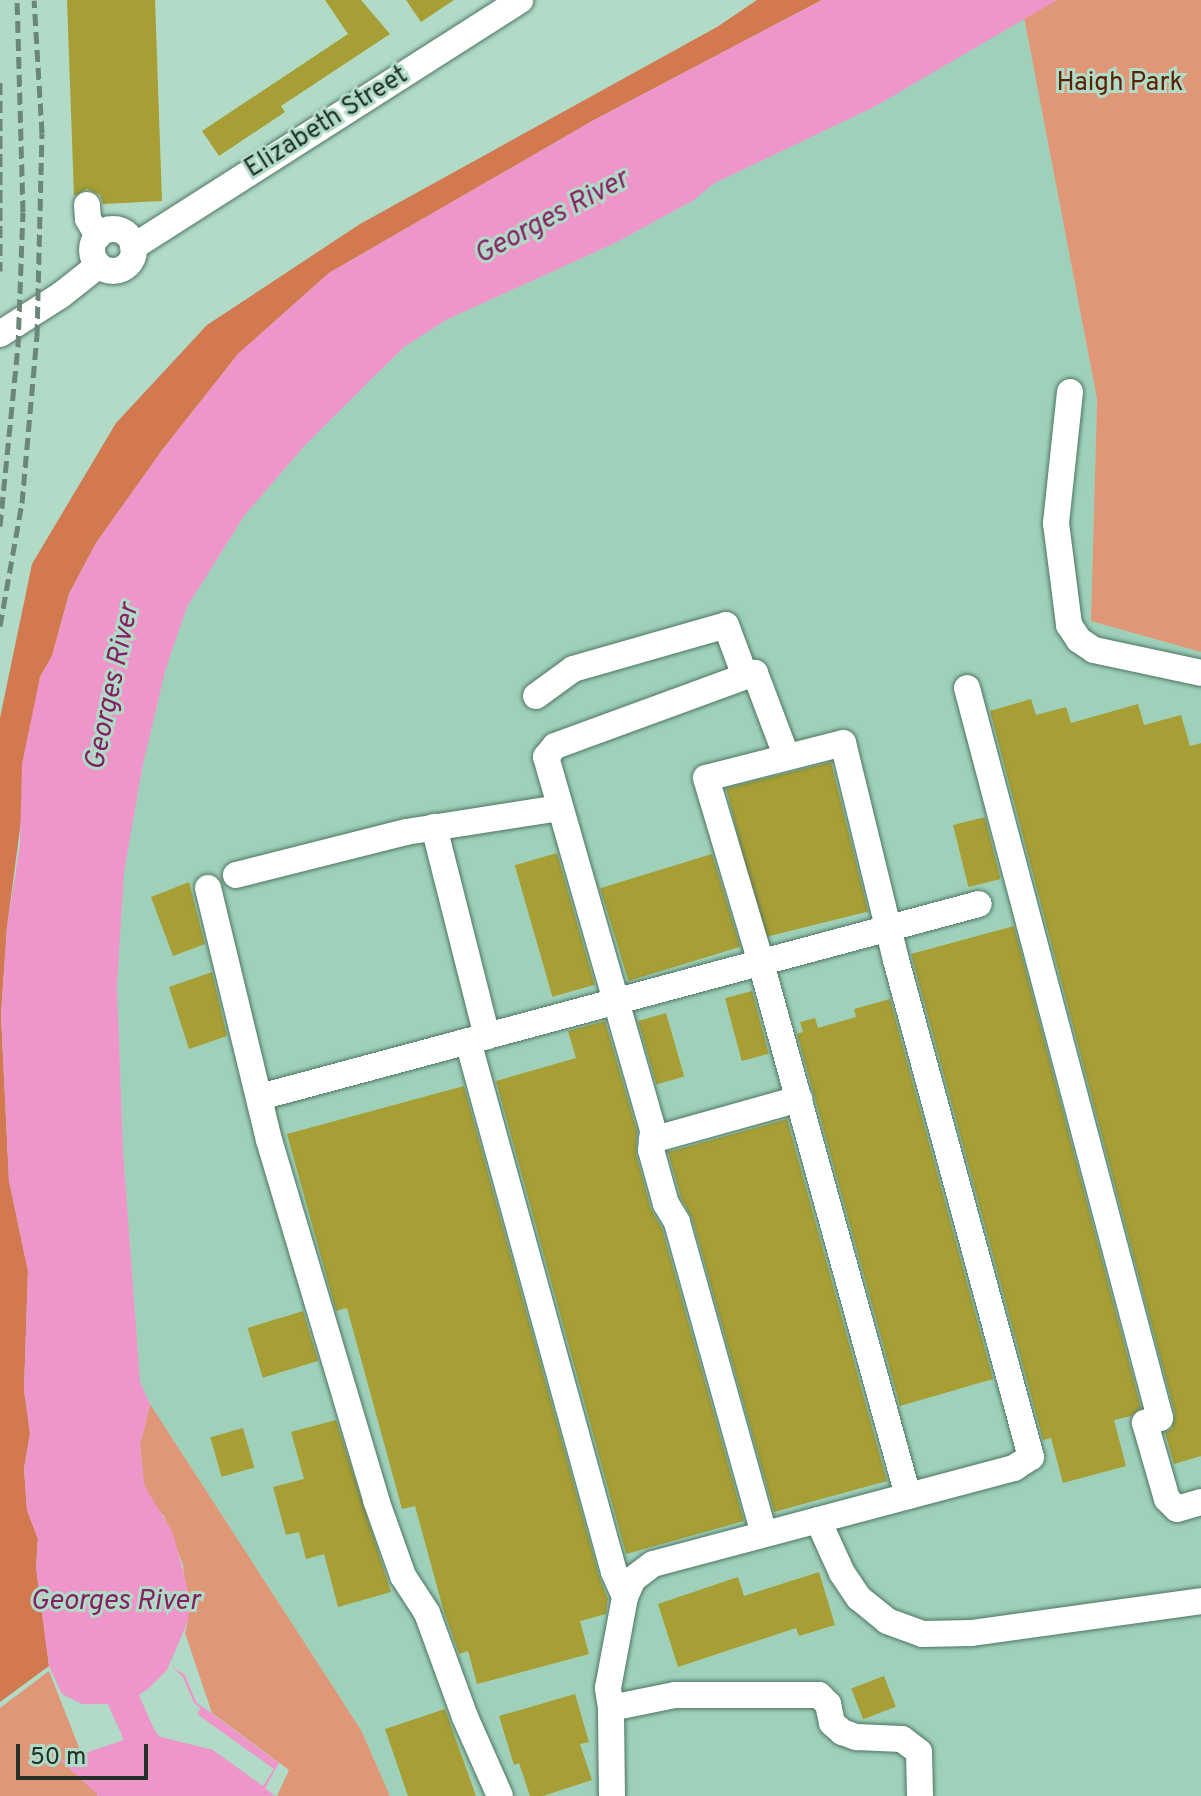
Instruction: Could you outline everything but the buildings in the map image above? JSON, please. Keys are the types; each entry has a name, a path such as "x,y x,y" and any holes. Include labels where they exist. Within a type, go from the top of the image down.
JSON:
{"lane":[{"name":"Elizabeth Street","path":"133,247 520,0"},
{"path":"87,205 88,219 98,236"},
{"path":"110,230 122,231 133,247 132,259 123,269 110,271 99,265 93,247 98,236 110,230"},
{"path":"0,334 61,295 99,265"},
{"path":"1070,392 1056,523 1069,625 1079,640 1094,650 1201,673"},
{"path":"536,696 573,669 726,625 745,676"},
{"path":"764,1534 677,1222 666,1204 651,1150 653,1130 546,757 555,746 755,673 786,755"},
{"path":"967,688 1160,1418 1145,1423 1162,1484 1167,1499 1177,1509 1201,1502"},
{"path":"612,1796 608,1688 625,1597 633,1579 653,1564 1014,1468 1031,1457 896,960 891,928 843,743 786,755 706,778 761,963 908,1496"},
{"path":"236,875 434,827 560,808"},
{"path":"434,827 478,1039 614,1572 625,1597"},
{"path":"208,888 269,1140 376,1500 403,1576 427,1613 465,1717 500,1796"},
{"path":"260,1097 979,904"},
{"path":"652,1140 799,1099"},
{"path":"818,1520 842,1573 859,1598 887,1621 923,1634 971,1633 1044,1621 1100,1618 1201,1601"},
{"path":"611,1708 675,1695 819,1695 828,1704 832,1723 842,1732 856,1737 902,1739 919,1752 920,1796"}],"shaded area":[{"path":"757,0 822,0 594,120 329,273 238,354 163,449 96,543 69,594 52,656 40,677 7,927 1,1015 9,1181 28,1271 24,1390 30,1433 24,1469 27,1510 38,1539 36,1567 49,1666 0,1702 0,718 32,564 116,423 207,325 360,224 717,27"},
{"path":"1024,17 1097,399 1091,621 1201,652 1201,1796 390,1796 361,1730 150,1404 140,1383 123,1150 117,985 124,873 142,769 166,668 187,607 244,516 306,444 404,347 446,320 613,244 694,200 713,184 874,107"}],"green space":[{"name":"Haigh Park","path":"1057,0 1201,0 1201,652 1091,621 1097,399 1024,17"},
{"path":"150,1404 361,1730 390,1796 277,1796 289,1770 212,1713 185,1633 188,1621 183,1565 164,1516 152,1503 144,1485 140,1445"},
{"path":"49,1671 98,1796 0,1796 0,1708"}],"water":[{"name":"Georges River","path":"822,0 1057,0 874,107 713,184 694,200 613,244 446,320 404,347 306,444 244,516 187,607 166,668 142,769 124,873 117,985 123,1150 140,1382 150,1404 140,1445 144,1485 173,1533 190,1598 188,1621 167,1670 148,1689 130,1700 111,1704 82,1704 62,1694 49,1666 36,1567 38,1539 27,1510 24,1469 30,1433 24,1390 28,1271 9,1181 1,1015 7,927 20,844 22,764 40,677 52,656 69,594 96,543 163,449 238,354 329,273 594,120"},
{"path":"171,1666 185,1675 196,1702 279,1763 265,1788 275,1796 99,1796 61,1761 145,1733 213,1750 263,1786 274,1769 197,1714 201,1708 194,1703 183,1677"}],"waterway":[{"name":"Georges River","path":"118,1657 124,1701 139,1735 177,1796"}],"railway":[{"path":"0,526 18,347 23,212 17,0"},
{"path":"0,626 22,503 37,336 42,133 34,0"},
{"path":"0,82 0,271"}]}
